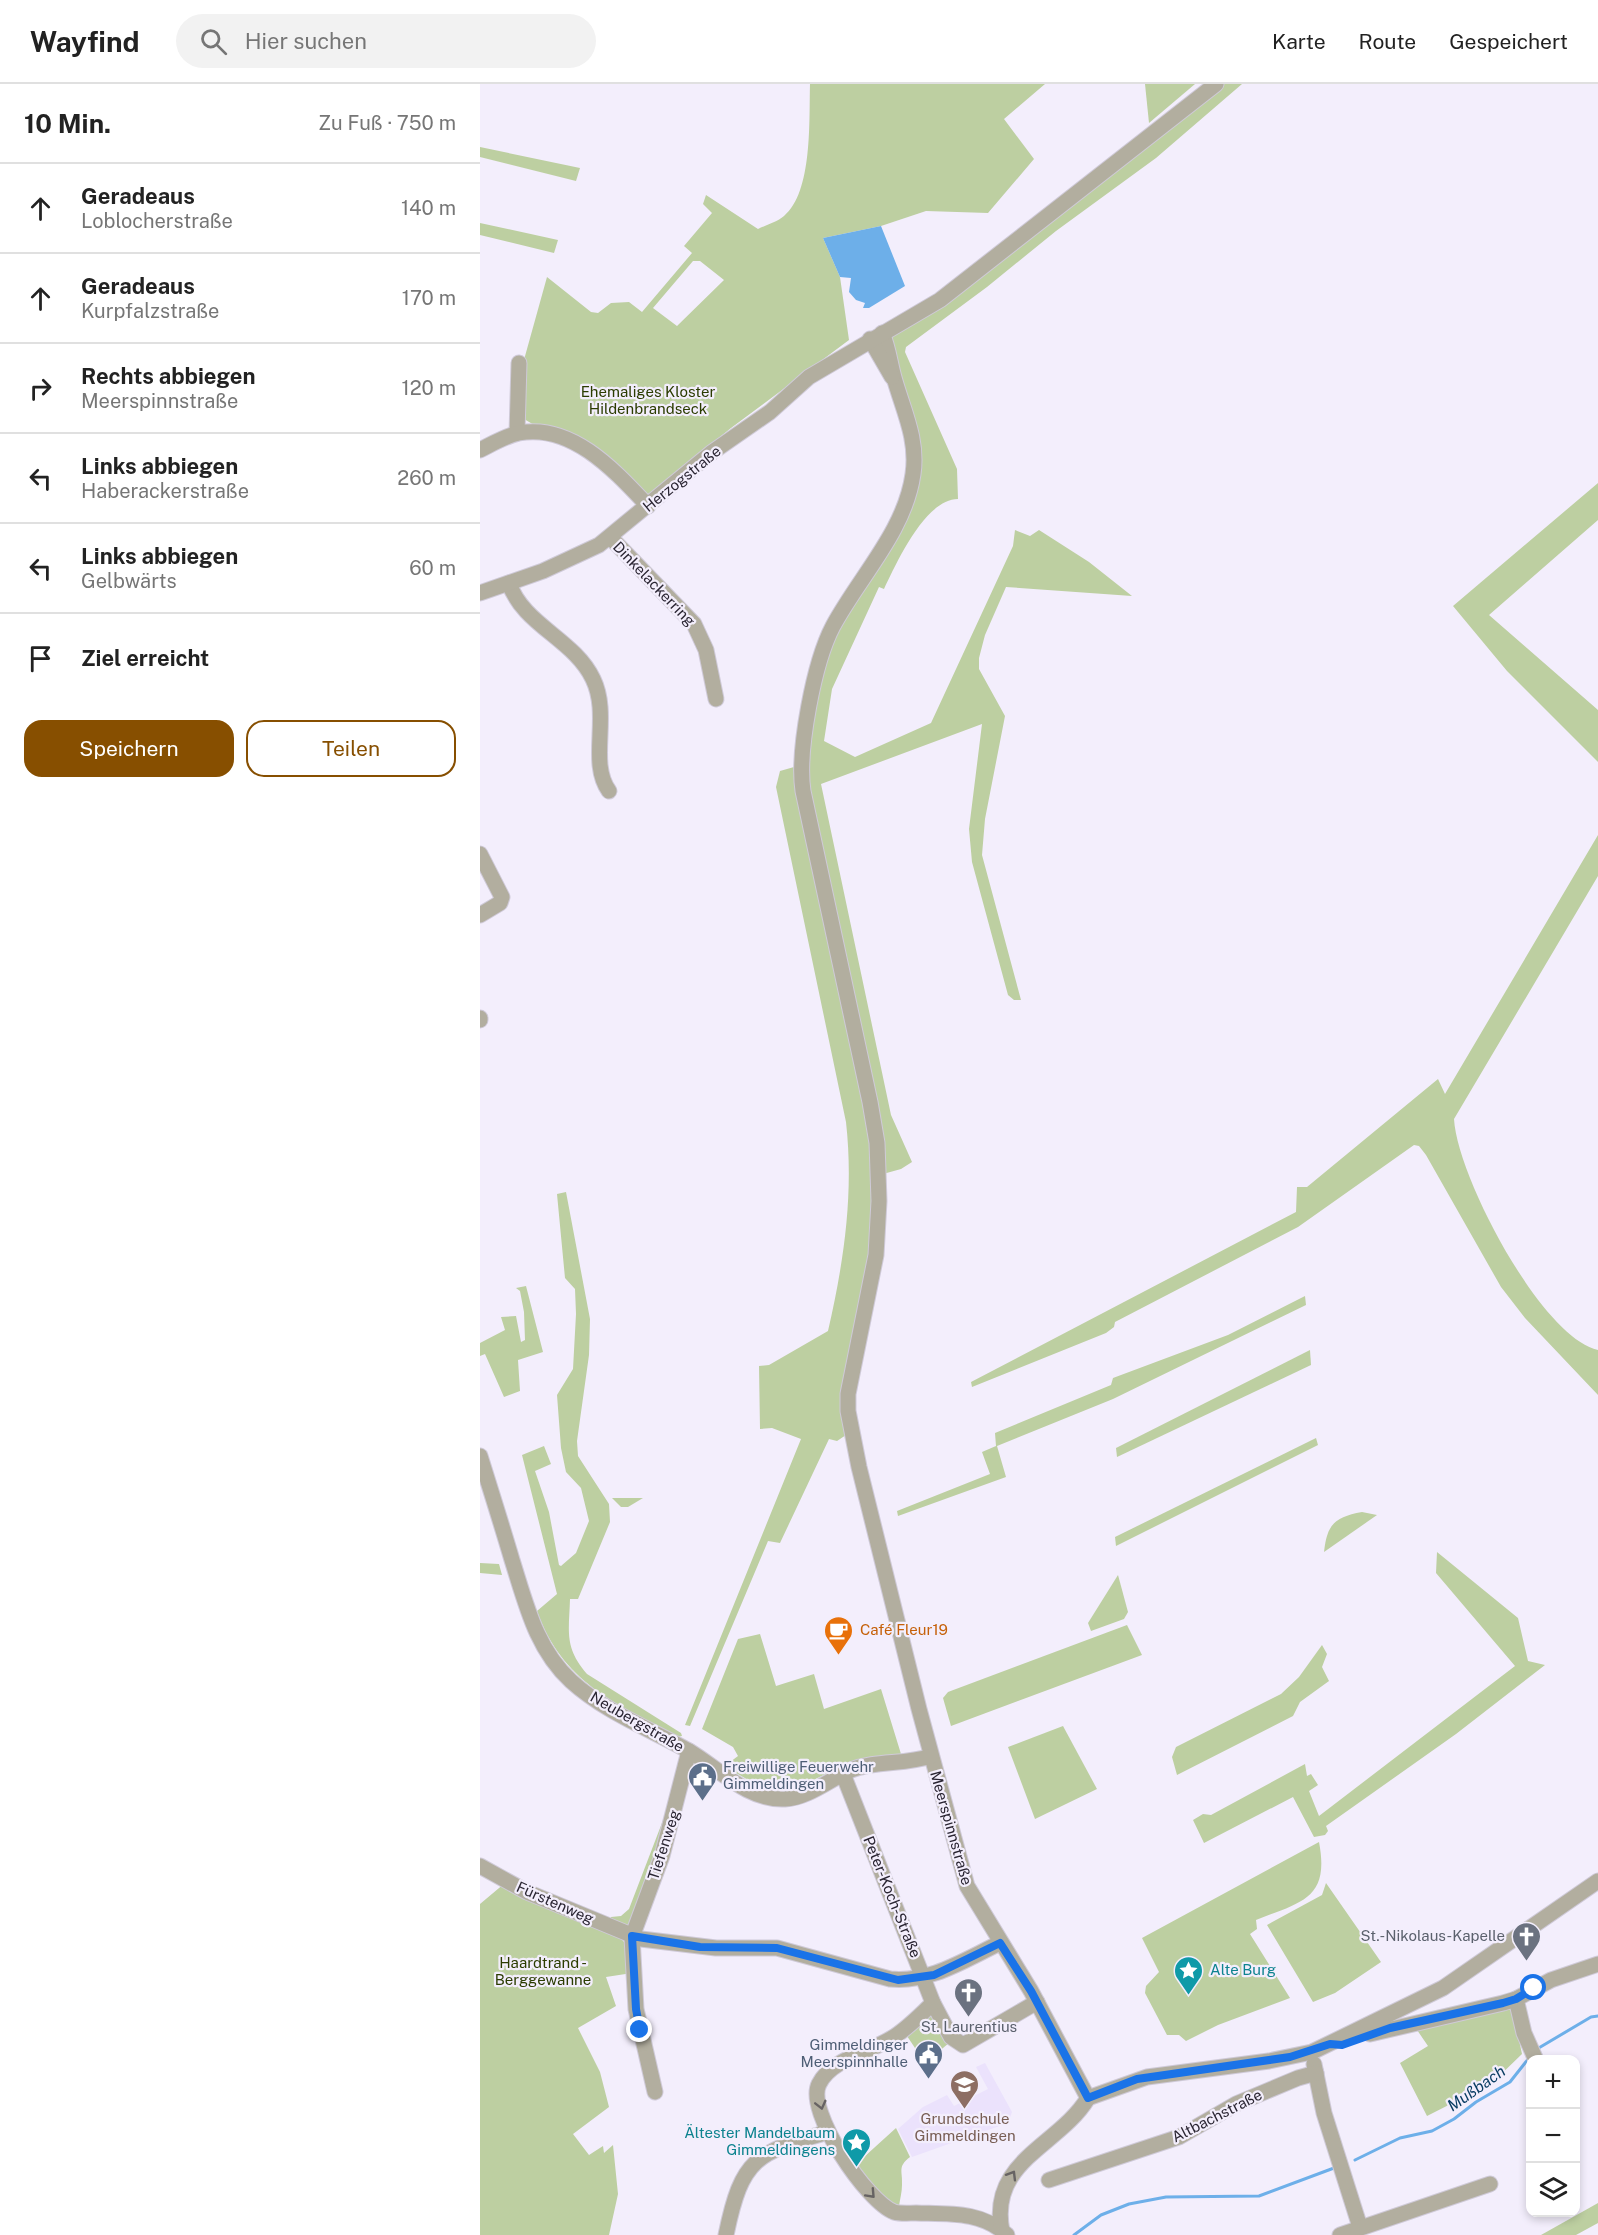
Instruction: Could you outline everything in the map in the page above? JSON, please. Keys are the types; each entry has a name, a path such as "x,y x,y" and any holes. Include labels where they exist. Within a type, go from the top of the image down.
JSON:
{"street":[{"name":"Herzogstraße","path":"480,593 582,554 610,537 711,453 770,412 803,382 876,336 940,300 1216,84"},
{"name":"Meerspinnstraße","path":"876,336 910,424 914,462 911,485 894,528 832,628 808,714 800,772 877,1143 879,1201 876,1255 849,1388 848,1412 863,1485 904,1651 967,1886 1037,2002 1088,2098"},
{"path":"517,433 519,363"},
{"path":"480,450 517,433 542,432 575,442 622,479 648,506"},
{"name":"Dinkelackerring","path":"610,537 694,624 706,650 716,699"},
{"path":"509,583 520,605 574,654 593,678 602,709 600,776 609,791"},
{"path":"480,854 502,897 500,903 480,915"},
{"name":"Neubergstraße","path":"480,1456 534,1630 550,1660 571,1682 589,1695 689,1751 748,1790 778,1799 800,1796 843,1774 883,1762 916,1761 931,1756"},
{"name":"Tiefenweg","path":"632,1936 662,1856 689,1751"},
{"name":"Peter-Koch-Straße","path":"843,1774 933,2003 951,2037 963,2045 1037,2002"},
{"name":"Fürstenweg","path":"480,1866 512,1885 632,1936 700,1947 777,1948 890,1979 924,1977"},
{"path":"1005,2233 1001,2212 1011,2175 1072,2118 1088,2098 1147,2077 1248,2064 1312,2052 1443,1988 1598,1881"},
{"path":"632,1936 636,2009 655,2092"},
{"path":"924,1977 1000,1943"},
{"path":"1330,2044 1342,2045 1390,2028 1516,1999 1551,1980 1598,1964"},
{"path":"1516,1999 1528,2042 1534,2055"},
{"path":"933,2003 892,2038 845,2061 822,2080 817,2090 828,2132 833,2144 866,2188 877,2200 893,2211 962,2214 981,2220 1005,2233"},
{"path":"1312,2052 1324,2113 1360,2227"},
{"name":"Altbachstraße","path":"1049,2180 1179,2137 1236,2104 1316,2073"},
{"path":"726,2235 742,2181 753,2162 771,2150 828,2132"},
{"path":"1340,2235 1490,2184"}],"shaded area":[{"name":"Grundschule Gimmeldingen","path":"985,2063 1012,2112 1008,2123 912,2157 898,2129 923,2107 947,2095 954,2106 988,2089 976,2067"}],"green space":[{"name":"Ehemaliges Kloster Hildenbrandseck","path":"810,84 1045,84 1004,119 1034,159 988,213 926,211 881,226 823,238 840,277 849,340 731,428 647,496 633,483 524,419 522,367 547,277 591,312 598,313 611,303 629,302 642,312 692,253 684,246 712,213 703,204 706,195 758,229 784,216 793,205 805,173 808,154","holes":["693,261 700,261 724,280 677,326 653,308"]},
{"path":"1145,84 1195,84 1149,123"},
{"path":"1224,84 1242,84 1156,158 1056,231 987,287 906,347 905,352 957,469 958,499 946,502 923,521 904,550 884,589 879,587 832,689 824,741 855,757 931,723 1013,546 1015,530 1030,536 1039,530 1089,562 1132,596 1006,587 985,635 979,658 979,669 1005,716 985,819 982,855 1021,1000 1014,1000 1008,995 972,862 969,829 982,724 821,784 891,1115 912,1162 901,1169 883,1174 807,786 807,745 833,632 906,514 920,479 919,433 888,336"},
{"path":"480,147 580,168 576,181 480,157"},
{"path":"480,223 558,240 554,253 480,235"},
{"path":"1598,483 1598,520 1489,615 1598,710 1598,762 1507,671 1453,606"},
{"path":"794,767 798,800 870,1135 872,1240 846,1435 837,1441 829,1439 780,1543 768,1541 690,1726 685,1725 801,1439 772,1428 760,1429 759,1366 769,1365 828,1331 839,1279 846,1227 849,1175 846,1122 776,787 780,771"},
{"path":"1598,835 1598,876 1454,1119 1459,1145 1470,1177 1506,1251 1528,1286 1552,1316 1576,1339 1598,1350 1598,1395 1525,1318 1501,1287 1426,1155 1419,1146 1414,1145 1298,1227 1115,1322 1114,1327 1106,1333 972,1387 971,1382 1296,1212 1297,1187 1307,1187 1438,1079 1445,1094"},
{"path":"566,1192 590,1319 589,1355 577,1441 578,1456 609,1504 610,1522 578,1599 570,1599 571,1647 574,1656 587,1674 681,1733 682,1736 677,1737 632,1713 593,1688 561,1656 537,1611 557,1594 522,1455 544,1446 551,1464 535,1471 549,1512 559,1565 561,1566 576,1553 589,1521 581,1488 566,1472 561,1448 557,1395 573,1369 576,1314 575,1289 565,1278 557,1194"},
{"path":"526,1286 543,1352 518,1360 520,1391 504,1397 485,1354 480,1356 480,1343 505,1330 501,1317 516,1316 521,1342 525,1340 524,1312 520,1291 516,1288"},
{"path":"1305,1296 1306,1305 1113,1399 997,1446 1006,1477 898,1516 897,1511 990,1474 982,1452 996,1446 995,1433 1111,1385 1113,1378 1228,1335"},
{"path":"1310,1350 1311,1365 1117,1457 1116,1448"},
{"path":"1316,1438 1318,1445 1116,1546 1115,1537"},
{"path":"612,1498 643,1498 628,1507 621,1507"},
{"path":"1362,1512 1377,1515 1324,1552 1327,1535 1334,1523 1345,1516"},
{"path":"1437,1552 1518,1618 1528,1661 1545,1665 1456,1734 1326,1826 1328,1831 1325,1835 1314,1837 1293,1797 1204,1843 1193,1820 1203,1814 1211,1815 1305,1764 1307,1776 1311,1774 1318,1785 1309,1791 1319,1816 1515,1666 1436,1573"},
{"path":"480,1563 499,1564 502,1575 480,1573"},
{"path":"1118,1575 1128,1612 1124,1619 1091,1631 1088,1623"},
{"path":"1127,1625 1142,1655 951,1726 943,1698 948,1692"},
{"path":"760,1634 776,1686 814,1674 824,1709 881,1689 901,1754 844,1765 791,1791 766,1790 736,1773 730,1762 738,1756 733,1747 702,1729 738,1639"},
{"path":"1322,1645 1327,1654 1322,1667 1329,1681 1300,1702 1293,1716 1177,1775 1172,1757 1176,1747 1281,1694 1299,1677"},
{"path":"1063,1726 1097,1789 1035,1819 1008,1747"},
{"path":"670,1802 673,1810 630,1927 609,1923 611,1917 621,1916 629,1909"},
{"path":"1319,1842 1320,1876 1316,1887 1299,1902 1256,1920 1257,1929 1250,1934 1290,1998 1218,2025 1186,2041 1179,2035 1167,2035 1145,1993 1146,1986 1159,1972 1142,1938"},
{"name":"Haardtrand - Berggewanne","path":"505,1883 619,1936 624,1942 632,1973 606,1977 616,2006 578,2028 600,2072 609,2107 573,2134 589,2155 603,2146 604,2153 613,2145 618,2194 609,2235 480,2235 480,1904"},
{"path":"1326,1883 1381,1962 1335,1993 1313,2002 1267,1925 1322,1895"},
{"path":"1507,2008 1513,2011 1522,2054 1492,2083 1427,2116 1400,2063 1428,2046 1415,2027"},
{"path":"930,2012 949,2043 925,2063 905,2033"},
{"path":"896,2128 910,2157 902,2167 899,2206 884,2199 853,2167"},
{"path":"1598,2203 1598,2223 1576,2235 1541,2235 1573,2217 1580,2217 1580,2213"}],"water":[{"path":"881,226 905,286 869,308 863,308 865,303 856,300 849,292 851,278 840,277 823,238"}],"waterway":[{"name":"Mußbach","path":"1537,2049 1591,2017 1598,2016"},
{"name":"Mußbach","path":"1355,2160 1400,2138 1432,2131 1454,2119 1476,2102 1510,2082 1526,2062"},
{"name":"Mußbach","path":"1074,2235 1101,2215 1129,2204 1166,2197 1259,2196 1334,2168"}],"place":[{"name":"Café Fleur19","path":"839,1656"},
{"name":"Freiwillige Feuerwehr Gimmeldingen","path":"702,1802"},
{"name":"St.-Nikolaus-Kapelle","path":"1526,1962"},
{"name":"Alte Burg","path":"1189,1996"},
{"name":"St. Laurentius","path":"969,2018"},
{"name":"Gimmeldinger Meerspinnhalle","path":"929,2080"},
{"name":"Grundschule Gimmeldingen","path":"965,2110"},
{"name":"Ältester Mandelbaum Gimmeldingens","path":"856,2168"}],"route":[{"path":"640,2030 636,2009 632,1936 700,1947 777,1948 875,1976 898,1980 934,1975 1000,1943 1026,1982 1088,2098 1137,2079 1269,2061 1312,2052 1330,2044 1342,2045 1390,2028 1503,2003 1516,1999 1534,1988"}]}
